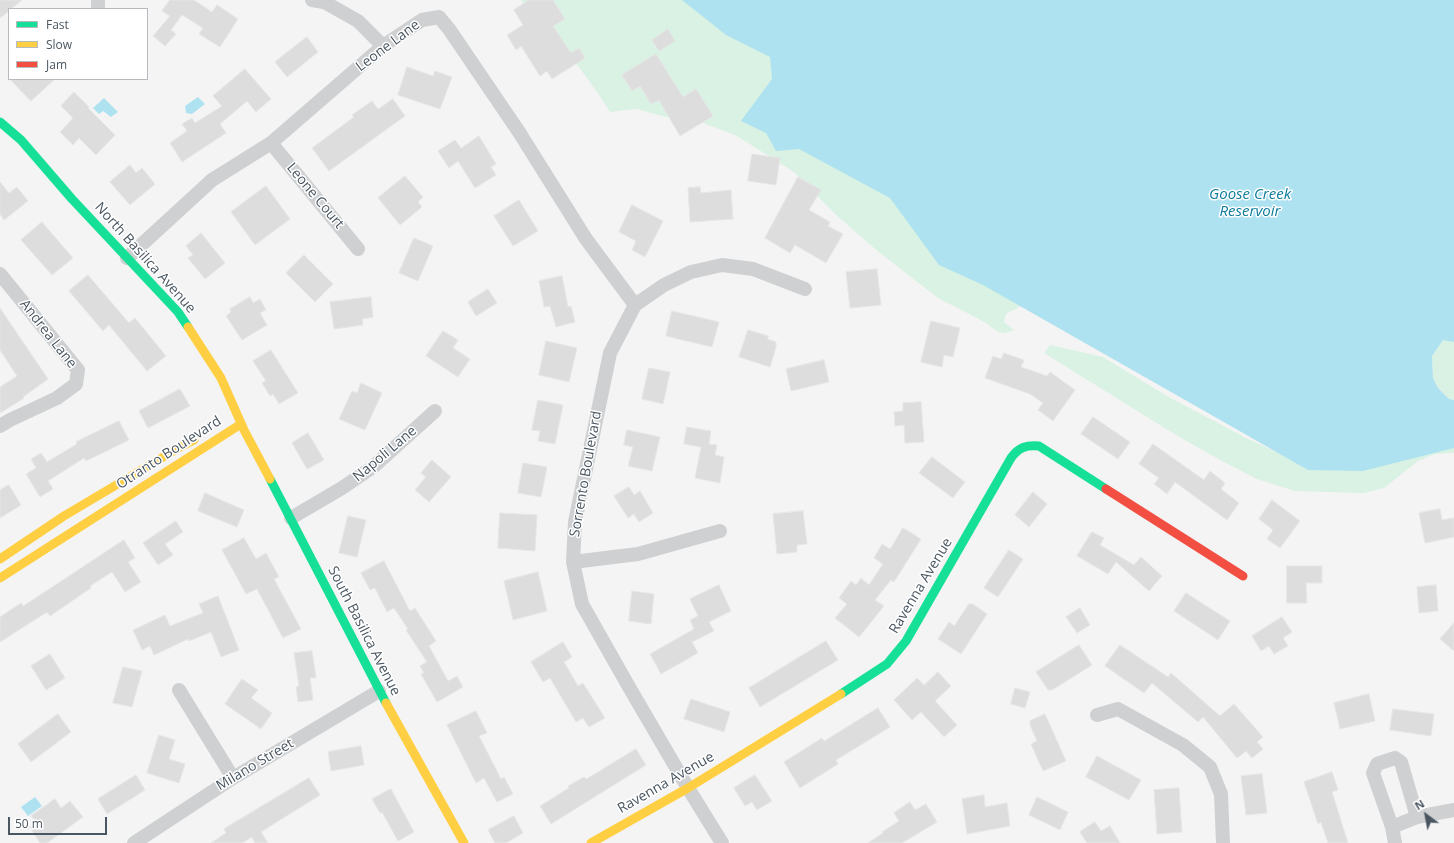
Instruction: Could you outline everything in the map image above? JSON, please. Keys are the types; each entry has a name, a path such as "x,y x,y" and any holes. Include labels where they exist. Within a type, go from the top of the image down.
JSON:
{"street":[{"path":"312,0 324,2 358,21 383,46"},
{"name":"Leone Lane","path":"127,258 212,180 271,143 383,46 422,20 439,17 449,28 519,132 586,239 635,305"},
{"name":"North Basilica Avenue","path":"0,122 20,140 178,312 220,378 242,427"},
{"name":"Leone Court","path":"271,143 358,249"},
{"name":"Sorrento Boulevard","path":"722,843 688,788 582,604 573,562 575,522 610,353 635,305 664,285 691,272 722,265 753,269 805,289"},
{"name":"Andrea Lane","path":"0,274 78,370 76,384 70,389 57,398 0,426"},
{"name":"Napoli Lane","path":"291,518 342,488 373,467 435,411"},
{"name":"Otranto Boulevard","path":"0,559 64,516 180,447 215,430 242,427"},
{"name":"Otranto Boulevard","path":"0,578 242,427"},
{"name":"South Basilica Avenue","path":"242,427 291,518 379,691 464,843"},
{"name":"Ravenna Avenue","path":"591,843 688,788 862,681 887,664 906,641 1017,450 1028,445 1039,446 1243,576"},
{"path":"573,562 638,554 720,531"},
{"path":"179,690 232,778"},
{"name":"Milano Street","path":"134,843 232,778 379,691"},
{"path":"1097,715 1118,709 1183,745 1210,767 1221,794 1223,843"},
{"path":"1395,843 1392,827 1373,773 1377,764 1395,758 1401,762 1417,817"},
{"path":"1392,827 1417,817 1454,810"}],"green space":[{"path":"521,0 716,0 1021,306 1006,314 1004,322 1014,330 1005,333 998,332 986,323 938,298 880,253 836,215 794,172 737,136 683,115 666,117 637,109 610,112 590,82 557,40"},
{"path":"1443,339 1454,342 1454,400 1449,399 1438,388 1433,378 1432,356"},
{"path":"1050,345 1103,357 1167,396 1250,440 1311,467 1454,434 1454,453 1435,454 1418,461 1384,488 1364,493 1295,491 1257,479 1176,435 1044,353"}],"water":[{"name":"Goose Creek Reservoir","path":"682,0 1454,0 1454,342 1443,340 1432,356 1433,378 1438,388 1449,399 1454,400 1454,448 1363,471 1308,470 983,285 939,265 890,198 799,149 776,151 766,133 741,121 772,79 770,57 726,35"},
{"path":"198,97 205,104 192,114 186,113 185,106"},
{"path":"104,98 118,112 111,117 103,111 99,114 93,108"},
{"path":"35,797 42,806 28,816 21,807"}],"building":[{"path":"0,0 22,0 12,8 8,8 8,12 0,18"},
{"path":"170,0 194,0 212,12 217,5 238,19 220,47 199,34 203,28 182,15 171,30 176,34 165,46 153,36 170,16 162,11"},
{"path":"529,0 553,0 565,19 553,26 571,53 579,48 585,58 552,79 547,71 540,76 521,46 516,50 507,35 523,25 514,10"},
{"path":"668,29 675,41 659,51 652,40"},
{"path":"307,37 318,52 287,77 275,62"},
{"path":"656,54 683,97 696,89 713,116 680,136 659,100 651,104 640,86 632,91 622,75"},
{"path":"407,67 433,76 435,71 452,77 440,109 398,95"},
{"path":"245,69 271,99 256,112 247,101 220,124 226,133 182,162 170,143 187,131 182,124 192,118 195,123 222,106 213,96"},
{"path":"11,80 54,80 31,101"},
{"path":"74,92 115,135 96,155 79,138 73,145 60,132 73,118 61,106"},
{"path":"393,99 405,116 329,171 312,148 354,117 352,115 372,101 378,109"},
{"path":"479,136 496,164 491,167 496,175 475,188 458,161 449,168 438,151 455,140 461,148"},
{"path":"752,154 780,158 776,185 748,181"},
{"path":"130,165 136,173 142,168 155,184 130,205 110,182"},
{"path":"405,176 423,197 418,202 422,207 400,225 378,198"},
{"path":"798,177 821,190 809,210 830,222 828,226 843,234 826,263 795,245 790,253 765,238"},
{"path":"0,182 9,193 17,187 28,201 4,220 0,214"},
{"path":"266,186 290,219 255,245 231,212"},
{"path":"700,187 701,193 731,190 733,219 690,222 688,188"},
{"path":"519,200 538,231 513,246 494,216"},
{"path":"632,205 663,221 645,257 632,250 636,241 619,232"},
{"path":"42,222 73,258 52,275 21,240"},
{"path":"201,233 225,263 205,279 188,258 193,255 186,246"},
{"path":"414,238 433,246 418,281 399,273"},
{"path":"304,255 333,284 315,302 286,273"},
{"path":"877,269 881,305 850,308 846,272"},
{"path":"88,275 129,323 135,318 166,356 147,371 109,325 103,331 69,291"},
{"path":"562,276 568,307 571,306 575,322 556,327 550,306 544,307 539,281"},
{"path":"488,289 497,303 476,316 468,302"},
{"path":"250,297 253,303 260,299 266,310 260,313 267,325 242,340 226,316 231,312 230,309"},
{"path":"371,297 373,317 362,319 363,325 334,329 330,302"},
{"path":"0,308 48,379 23,397 24,398 0,413 0,387 17,376 0,350"},
{"path":"672,311 719,322 712,347 666,336"},
{"path":"931,321 960,328 953,357 944,355 942,367 921,362"},
{"path":"748,330 769,336 767,339 776,342 770,367 739,357"},
{"path":"443,331 458,340 453,348 470,359 458,377 426,356"},
{"path":"546,341 577,348 569,382 539,375"},
{"path":"271,350 298,393 279,404 273,394 270,396 262,383 266,381 253,361"},
{"path":"1004,353 1024,360 1021,367 1047,376 1050,372 1075,390 1053,421 1038,410 1043,403 1030,394 985,378 993,356 1001,359"},
{"path":"824,360 829,382 791,391 786,369"},
{"path":"649,368 670,372 663,404 642,399"},
{"path":"361,383 382,393 365,430 339,419 352,391 357,393"},
{"path":"180,389 190,406 148,428 139,411"},
{"path":"538,400 563,405 555,444 538,441 540,431 532,430"},
{"path":"921,402 924,442 905,443 904,425 895,426 894,412 903,411 903,403"},
{"path":"1093,417 1130,442 1118,459 1081,434"},
{"path":"119,421 129,440 86,461 84,458 48,481 53,489 40,497 26,474 36,468 31,459 41,453 47,462 77,444 76,442"},
{"path":"687,427 711,431 709,444 717,445 715,455 724,457 720,483 695,478 701,447 684,444"},
{"path":"627,430 660,437 652,471 628,466 633,447 624,445"},
{"path":"308,433 324,460 307,469 292,443"},
{"path":"1153,444 1204,480 1210,471 1225,483 1221,489 1239,503 1227,520 1175,482 1167,494 1154,484 1159,478 1139,464"},
{"path":"932,457 965,482 953,498 919,473"},
{"path":"432,460 451,477 429,502 415,490 426,477 421,473"},
{"path":"523,463 547,467 541,497 518,493"},
{"path":"9,485 21,505 0,518 0,490"},
{"path":"629,487 634,495 640,491 653,513 639,522 634,514 628,518 614,496"},
{"path":"1033,492 1047,504 1029,527 1015,515"},
{"path":"205,493 244,510 237,527 198,511"},
{"path":"1272,500 1300,521 1280,548 1267,539 1273,530 1259,519"},
{"path":"1440,509 1442,520 1454,518 1454,537 1425,543 1419,513"},
{"path":"803,511 807,544 797,545 797,552 777,554 773,514"},
{"path":"500,513 537,515 535,551 498,548"},
{"path":"348,516 366,520 357,557 339,553"},
{"path":"176,521 183,532 165,544 173,555 158,565 143,543"},
{"path":"903,528 921,539 894,582 891,580 875,600 884,606 859,637 835,618 847,604 839,598 851,581 856,585 861,578 869,585 883,564 874,558 882,544 890,549"},
{"path":"1092,532 1104,538 1100,545 1134,565 1141,557 1162,576 1149,591 1116,562 1108,574 1077,556"},
{"path":"244,538 256,559 266,553 279,577 274,579 301,629 283,638 257,589 246,594 222,550"},
{"path":"124,540 135,558 128,562 141,582 125,592 112,572 90,586 91,588 50,616 47,612 0,642 0,617 21,603 23,606"},
{"path":"1009,550 1023,559 998,597 984,588"},
{"path":"384,561 410,611 415,608 436,641 429,646 448,681 457,676 463,687 437,702 421,674 424,673 420,666 427,662 406,630 408,629 394,608 387,612 375,588 370,590 361,573"},
{"path":"1287,566 1322,566 1322,583 1306,583 1307,603 1287,603"},
{"path":"538,572 547,611 513,620 504,581"},
{"path":"719,585 731,611 709,622 714,631 692,642 698,653 661,674 650,654 694,629 690,620 698,616 690,599"},
{"path":"1436,585 1438,611 1419,613 1417,587"},
{"path":"632,591 654,594 651,624 629,621"},
{"path":"1186,593 1230,621 1218,640 1174,611"},
{"path":"218,596 239,650 221,657 211,632 189,641 188,639 154,655 150,646 142,650 133,630 165,615 170,626 203,613 199,604"},
{"path":"969,604 973,604 987,614 961,654 938,639 949,622 954,626"},
{"path":"1080,608 1090,625 1077,633 1066,617"},
{"path":"1282,617 1292,632 1283,638 1288,646 1274,654 1269,646 1261,651 1252,636"},
{"path":"1454,623 1454,651 1440,639"},
{"path":"826,641 838,660 760,707 749,688"},
{"path":"563,642 572,657 564,662 578,686 583,683 605,718 589,727 583,718 576,722 550,678 543,682 531,662"},
{"path":"1079,645 1092,665 1052,690 1048,690 1036,672"},
{"path":"1120,645 1168,677 1171,673 1220,716 1234,704 1263,737 1257,742 1263,749 1252,758 1246,751 1237,758 1203,717 1198,722 1152,683 1144,693 1105,666"},
{"path":"312,651 316,678 310,678 313,700 298,702 296,687 299,686 294,653"},
{"path":"50,654 65,678 46,690 31,666"},
{"path":"123,667 142,671 132,707 113,703"},
{"path":"938,672 951,686 935,701 957,725 944,737 921,712 912,720 894,700 917,678 924,685"},
{"path":"242,679 258,690 251,698 272,713 261,729 225,704"},
{"path":"1015,688 1030,692 1025,708 1011,704"},
{"path":"1369,694 1375,721 1340,729 1334,703"},
{"path":"691,699 730,712 724,732 684,719"},
{"path":"878,708 890,727 836,760 838,764 800,788 784,762 822,738 824,741"},
{"path":"1393,709 1434,714 1431,736 1390,730"},
{"path":"476,711 487,733 479,736 501,779 504,777 513,794 497,802 484,778 476,783 447,725"},
{"path":"58,714 71,732 31,762 18,744"},
{"path":"1045,714 1066,761 1043,771 1031,744 1037,741 1030,725 1030,721"},
{"path":"159,735 175,740 169,759 185,764 179,783 147,773"},
{"path":"361,746 364,765 331,771 328,752"},
{"path":"636,749 646,765 551,824 540,806 569,788 568,786 584,777 586,779"},
{"path":"1097,756 1141,780 1129,800 1086,777"},
{"path":"1332,772 1338,790 1332,792 1348,843 1328,843 1321,822 1318,824 1304,782"},
{"path":"1262,774 1267,813 1246,815 1241,776"},
{"path":"136,775 145,790 107,814 98,799"},
{"path":"755,775 772,801 757,810 752,802 745,806 734,788"},
{"path":"309,778 320,795 261,832 268,843 255,843 252,837 242,843 211,843 226,833 224,829"},
{"path":"1179,788 1182,832 1157,834 1154,790"},
{"path":"391,789 414,832 398,841 382,812 380,813 372,799"},
{"path":"984,795 985,807 1007,803 1010,826 967,834 962,799"},
{"path":"1037,797 1068,812 1060,830 1029,815"},
{"path":"55,799 61,808 70,801 83,817 47,843 40,843 30,827 37,823 31,816"},
{"path":"910,802 915,810 926,804 937,822 902,843 868,843 899,821 894,813"},
{"path":"514,816 523,833 506,843 495,843 488,830"},
{"path":"1095,822 1101,831 1110,826 1120,843 1087,843 1080,832"}],"traffic: fast":[{"path":"0,122 21,140 72,199 178,312 188,327"},
{"path":"841,694 887,664 906,641 1011,458 1017,451 1027,446 1039,446 1106,489"},
{"path":"270,479 386,703"}],"traffic: slow":[{"path":"188,327 221,378 244,430 270,479"},
{"path":"0,578 241,424"},
{"path":"0,559 64,516 194,440"},
{"path":"591,843 688,788 841,694"},
{"path":"386,703 464,843"}],"traffic: jam":[{"path":"1106,489 1243,576"}]}
